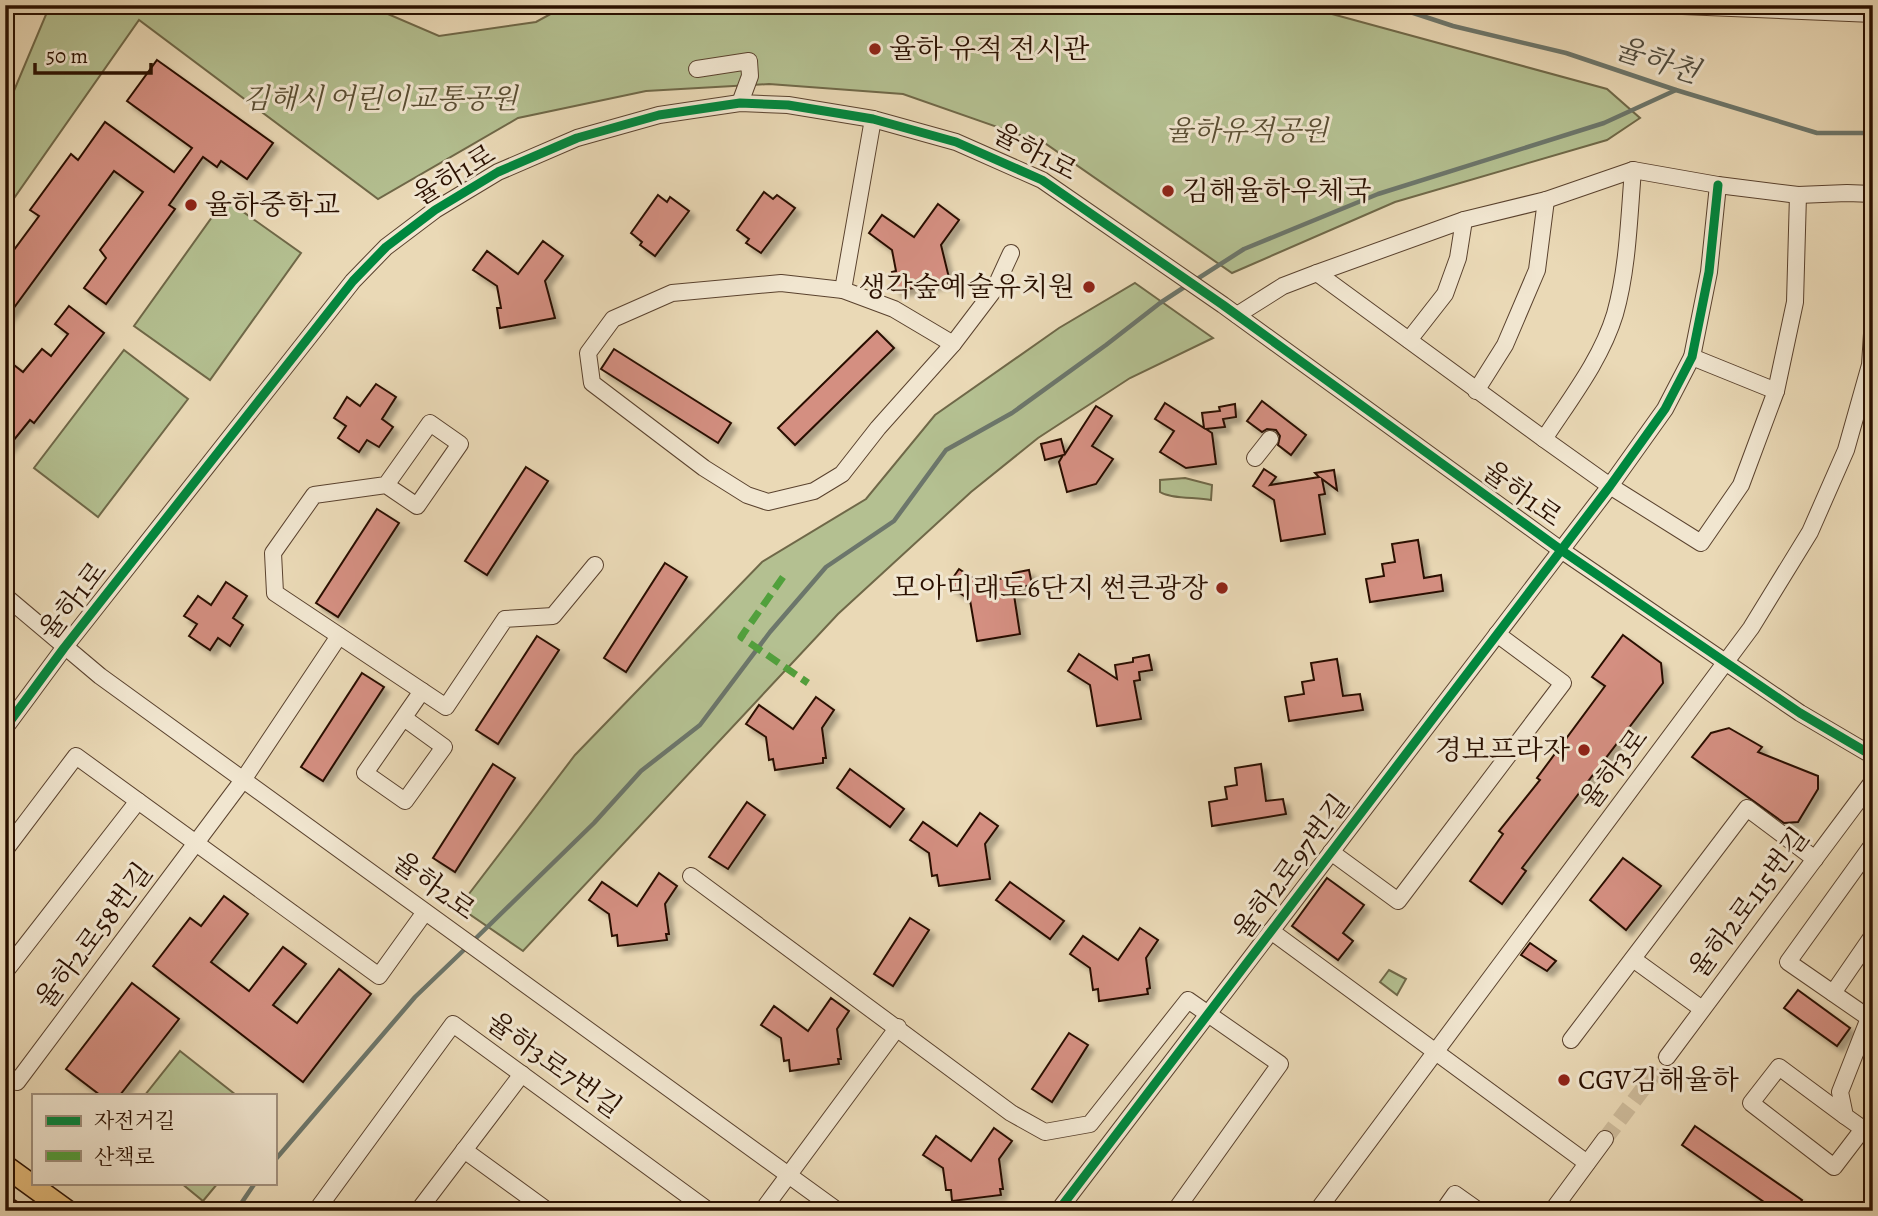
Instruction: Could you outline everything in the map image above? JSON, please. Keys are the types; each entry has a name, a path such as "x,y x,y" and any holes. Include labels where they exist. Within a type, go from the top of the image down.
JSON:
{"main road":[{"path":"5,1166 67,1211"},
{"path":"5,1207 11,1211"}],"street":[{"path":"1658,5 1873,14"},
{"path":"697,69 749,61 750,76 740,103"},
{"name":"율하1로","path":"5,728 64,648 353,281 386,247 435,210 498,172 577,138 659,115 740,103 788,104 873,119 956,142 1042,180 1223,305 1560,550 1800,713 1873,756"},
{"path":"843,290 873,119"},
{"path":"1544,439 1597,357 1615,313 1625,259 1633,170"},
{"path":"1237,315 1283,286 1317,273 1464,220 1546,200 1633,170 1798,195 1873,194"},
{"name":"율하2로97번길","path":"1059,1211 1611,486 1665,409 1692,357 1709,272 1718,185"},
{"path":"1317,273 1544,439 1701,544 1741,485 1776,391 1795,302 1798,195"},
{"path":"1476,391 1505,345 1537,270 1546,200"},
{"path":"1409,340 1445,294 1458,258 1464,220"},
{"path":"953,344 894,309 843,290 781,283 672,293 613,319 588,353 592,383 704,468 747,495 768,502 814,491 842,474 878,428 953,344 993,290 1011,253"},
{"name":"율하3로","path":"1317,1211 1751,628 1810,532 1846,450 1871,366 1873,318"},
{"path":"1692,357 1776,391"},
{"path":"386,485 430,423 460,444 417,506 386,485 314,495 273,553 275,593 446,707 505,619 553,615 595,565"},
{"path":"1255,458 1270,439"},
{"name":"율하2로","path":"5,596 100,676 838,1211"},
{"path":"1331,852 1398,901 1563,683 1497,634"},
{"name":"율하2로58번길","path":"5,1073 18,1082 243,780 339,636"},
{"path":"404,718 444,747 405,801 365,773 422,691"},
{"path":"5,850 76,756 379,976 425,912"},
{"name":"율하2로115번길","path":"1667,1057 1873,781"},
{"name":"율하2로58번길","path":"5,972 138,801"},
{"path":"1571,1041 1747,808 1815,859"},
{"path":"1845,1116 1840,1092 1871,1016 1788,962 1873,844"},
{"path":"691,876 1011,1113 1045,1132 1090,1124 1188,999 1280,1064 1175,1211"},
{"path":"1271,931 1587,1163"},
{"path":"1833,993 1873,935"},
{"path":"1633,959 1702,1009"},
{"name":"율하3로7번길","path":"316,1211 453,1024 709,1211"},
{"path":"762,1211 898,1027"},
{"path":"1779,1067 1845,1116 1868,1133 1834,1167 1751,1103 1779,1067"},
{"path":"418,1211 522,1074"},
{"path":"1552,1211 1605,1139"},
{"path":"464,1150 548,1211"},
{"path":"1443,1211 1455,1194 1479,1211"}],"green space":[{"name":"율하유적공원","path":"50,5 367,5 439,36 536,22 567,5 1299,5 1607,89 1640,118 1607,140 1395,202 1232,273 1046,144 903,94 769,84 646,91 518,118 378,199 139,20 5,211 5,112"},
{"path":"225,199 301,253 210,380 134,326"},
{"path":"1135,283 1213,338 1130,378 1038,438 971,492 838,614 523,951 459,907 575,755 762,562 866,499 935,415 1059,328"},
{"path":"124,350 188,399 98,517 34,468"},
{"path":"1185,478 1212,485 1211,500 1177,497 1160,492 1160,480"},
{"path":"1389,970 1406,979 1397,995 1380,982"},
{"path":"180,1051 235,1094 146,1094"},
{"path":"182,1184 217,1184 203,1201"}],"building":[{"path":"157,60 273,143 247,179 221,161 217,167 203,157 169,205 175,209 106,304 84,288 106,258 100,250 143,192 114,171 5,320 5,262 39,216 30,210 71,154 78,160 105,122 174,172 192,148 127,101"},
{"path":"764,192 773,199 777,195 795,208 761,253 746,243 749,239 737,230"},
{"path":"658,195 667,202 670,197 689,211 655,256 640,245 642,242 631,233"},
{"path":"938,204 959,220 941,245 950,282 896,291 892,272 896,271 892,250 869,233 882,215 914,237"},
{"path":"543,241 563,256 545,281 555,318 500,328 497,308 501,308 497,286 473,270 487,251 518,274"},
{"path":"69,306 104,333 34,423 30,420 5,451 5,411 13,401 5,395 5,358 23,372 42,349 51,356 68,334 55,324"},
{"path":"877,331 894,348 795,445 778,428"},
{"path":"614,349 731,423 718,443 601,369"},
{"path":"376,384 396,397 382,419 393,427 379,447 367,440 359,452 338,438 346,426 334,418 347,397 360,406"},
{"path":"1262,401 1306,435 1291,455 1278,445 1280,436 1276,430 1267,429 1262,432 1247,421"},
{"path":"1165,403 1204,428 1202,413 1220,411 1219,407 1235,404 1236,417 1223,419 1225,427 1206,429 1212,433 1216,464 1186,468 1160,452 1174,431 1155,419"},
{"path":"1096,406 1112,416 1092,446 1113,459 1096,484 1067,492 1059,462 1063,455 1045,460 1041,444 1061,439 1065,454"},
{"path":"526,467 548,481 487,575 465,561"},
{"path":"1264,469 1276,477 1270,485 1319,477 1315,473 1334,470 1337,490 1322,479 1325,494 1319,495 1325,534 1281,541 1274,500 1253,486"},
{"path":"377,509 399,523 338,617 316,603"},
{"path":"1418,540 1424,578 1441,575 1443,591 1370,602 1366,579 1384,576 1382,564 1395,562 1392,544"},
{"path":"665,563 687,577 626,672 604,658"},
{"path":"959,569 979,582 1013,577 1013,573 1029,570 1032,585 1019,587 1020,594 1014,595 1020,634 977,641 970,600 948,585"},
{"path":"226,582 247,596 233,618 243,625 230,646 218,638 210,650 189,636 197,624 184,616 198,596 211,605"},
{"path":"1623,635 1661,663 1663,683 1522,868 1526,871 1502,904 1470,881 1503,834 1499,831 1540,780 1537,778 1605,686 1592,677"},
{"path":"537,636 559,650 498,744 476,730"},
{"path":"1079,654 1117,679 1115,665 1133,662 1133,658 1149,655 1152,670 1139,672 1140,680 1134,681 1141,719 1097,726 1090,685 1068,671"},
{"path":"1337,659 1343,696 1360,694 1363,710 1289,721 1285,697 1304,694 1302,682 1314,680 1311,663"},
{"path":"362,673 384,687 323,781 301,767"},
{"path":"816,697 834,710 822,728 826,758 823,758 823,763 775,770 773,759 769,760 766,737 746,724 759,705 793,729"},
{"path":"1729,728 1762,747 1758,752 1818,776 1818,789 1798,822 1784,823 1692,757 1711,733"},
{"path":"493,764 515,778 455,872 433,858"},
{"path":"1261,764 1266,801 1283,799 1286,814 1212,826 1209,802 1227,799 1225,787 1237,785 1235,768"},
{"path":"850,769 904,809 890,827 837,788"},
{"path":"747,802 765,815 728,869 709,857"},
{"path":"980,813 998,826 985,844 990,879 939,886 937,875 932,876 929,853 910,840 923,822 957,846"},
{"path":"1623,858 1661,886 1626,930 1590,900"},
{"path":"659,873 677,886 665,904 669,934 666,934 667,940 618,946 617,935 612,936 609,914 589,900 602,882 637,906"},
{"path":"1327,878 1364,905 1343,933 1353,941 1338,960 1292,926"},
{"path":"1010,882 1064,921 1050,939 996,900"},
{"path":"224,896 248,914 211,962 249,991 283,947 306,964 273,1005 297,1023 339,969 371,994 303,1082 153,966 190,918 201,926"},
{"path":"910,918 929,930 893,986 874,974"},
{"path":"1140,928 1158,940 1146,958 1150,988 1147,989 1148,994 1099,1001 1098,989 1093,990 1090,968 1070,954 1083,936 1118,960"},
{"path":"1530,943 1556,961 1547,971 1521,955"},
{"path":"132,983 179,1019 121,1094 99,1094 66,1069"},
{"path":"1798,990 1850,1028 1837,1046 1784,1008"},
{"path":"831,998 849,1011 837,1029 841,1059 838,1059 839,1064 790,1071 789,1060 784,1061 781,1038 761,1025 774,1006 808,1031"},
{"path":"1069,1033 1088,1045 1052,1102 1032,1089"},
{"path":"1695,1126 1802,1200 1795,1211 1777,1211 1682,1145"},
{"path":"994,1128 1012,1141 999,1159 1003,1189 1000,1189 1001,1195 952,1201 951,1190 946,1190 943,1168 923,1155 936,1136 971,1161"}],"waterway":[{"name":"율하천","path":"1389,5 1453,26 1566,53 1817,133 1873,133"},
{"path":"1194,281 1244,249 1378,194 1604,123 1676,90"},
{"path":"473,941 594,823 641,771 700,725 770,632 826,567 894,521 946,450 1012,413 1186,286"},
{"path":"276,1159 415,997 466,948"},
{"path":"236,1211 254,1184"}],"tunnel":[{"path":"1605,1139 1667,1057"}],"marked path":[{"path":"783,577 741,637 808,683"}],"cycle path":[{"path":"5,728 64,648 353,281 386,247 435,210 498,172 577,138 659,115 740,103 788,105 873,119 956,142 1042,180 1223,305 1561,550 1800,713 1873,756"},
{"path":"1058,1211 1610,486 1665,409 1692,357 1709,272 1718,185"}],"place":[{"name":"율하 유적 전시관","path":"875,49"},
{"name":"김해율하우체국","path":"1168,191"},
{"name":"율하중학교","path":"191,205"},
{"name":"생각숲예술유치원","path":"1089,287"},
{"name":"모아미래도6단지 썬큰광장","path":"1222,588"},
{"name":"경보프라자","path":"1584,750"},
{"name":"CGV김해율하","path":"1564,1080"}],"park label":[{"name":"김해시 어린이교통공원","path":"380,99"}]}
